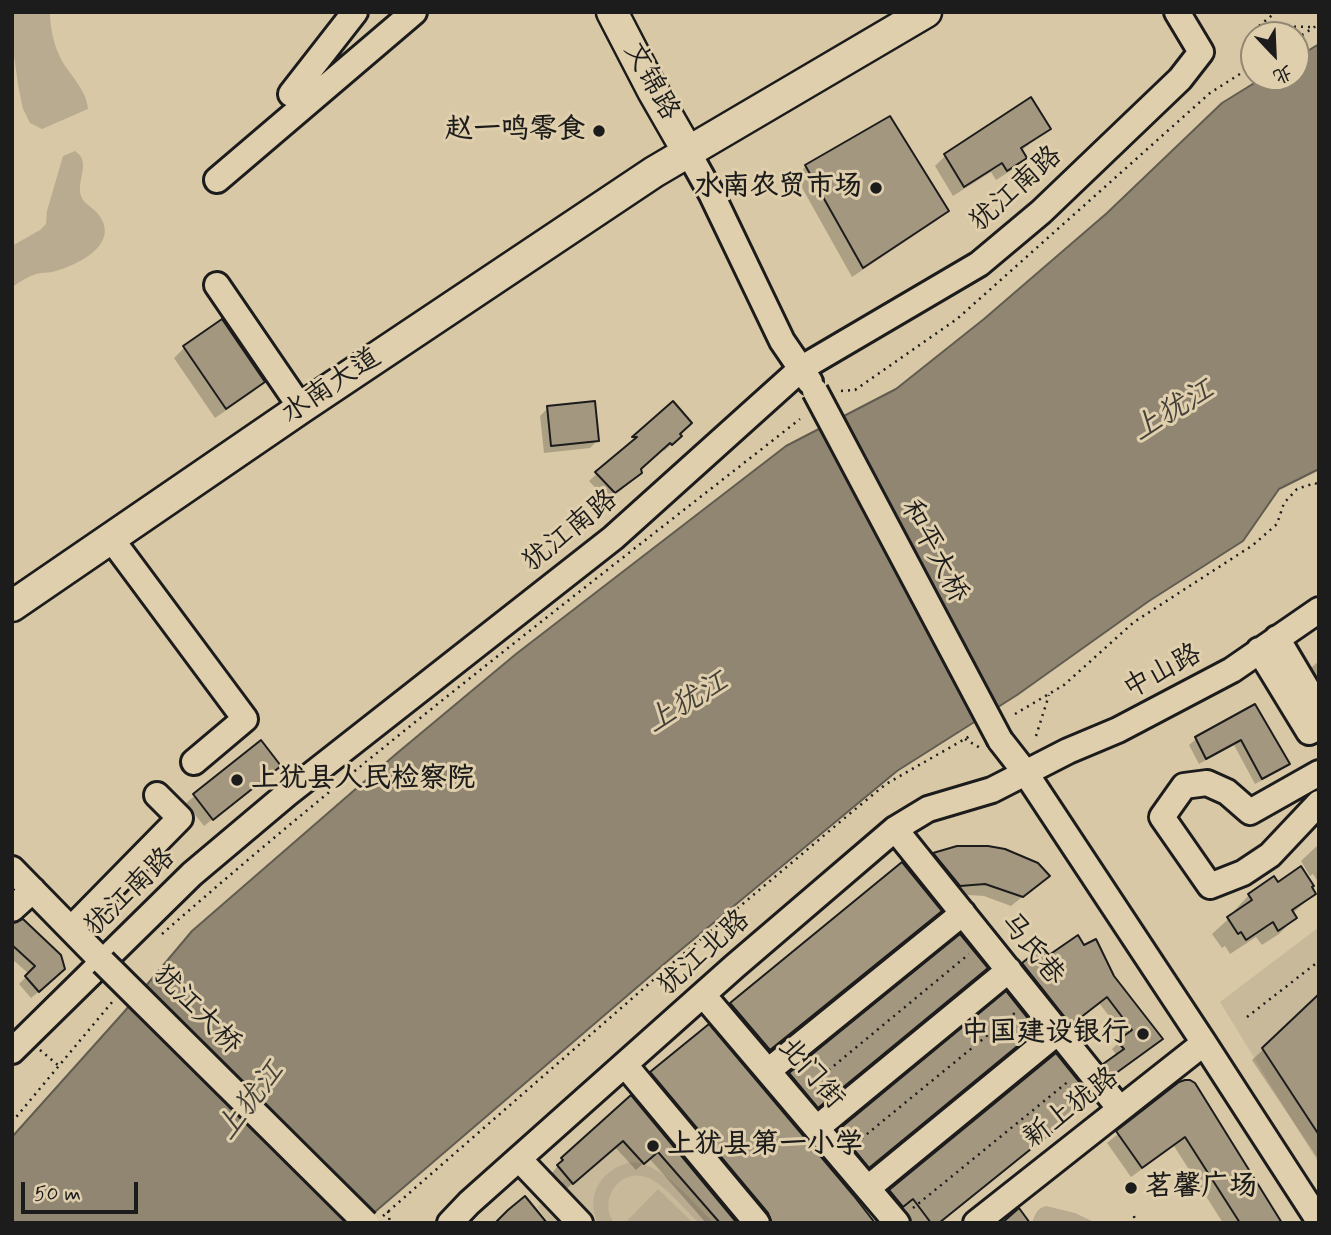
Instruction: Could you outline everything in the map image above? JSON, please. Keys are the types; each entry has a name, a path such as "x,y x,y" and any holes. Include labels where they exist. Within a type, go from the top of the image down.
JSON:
{"main road":[{"name":"文锦路","path":"612,12 688,152"},
{"name":"水南大道","path":"12,606 301,408 654,172 926,12"}],"street":[{"path":"291,94 355,12"},
{"path":"218,180 414,12"},
{"path":"422,12 424,16 429,12"},
{"name":"犹江南路","path":"12,1051 192,874 287,793 613,538 802,368 979,264 1041,212 1180,79 1201,52 1177,12"},
{"name":"和平大桥","path":"688,152 712,195 782,341 815,391 991,745 1026,772 1319,1221"},
{"path":"217,285 301,408"},
{"path":"112,540 245,719 194,762"},
{"name":"中山路","path":"1026,772 1118,730 1232,670 1319,610"},
{"path":"1268,644 1309,732 1319,723"},
{"name":"犹江北路","path":"450,1223 625,1065 895,829 928,809 992,790 1026,772"},
{"path":"1319,773 1251,812 1227,792 1207,783 1184,786 1163,817 1210,886 1243,873 1270,855 1319,803"},
{"path":"71,929 180,818 158,795"},
{"name":"马氏巷","path":"895,829 1120,1109"},
{"name":"犹江大桥","path":"12,869 366,1223"},
{"path":"12,909 33,890"},
{"path":"768,1071 963,913"},
{"path":"817,1128 1009,970"},
{"name":"北门街","path":"704,996 897,1222"},
{"path":"868,1188 1058,1032"},
{"name":"新上犹路","path":"976,1223 1205,1043"},
{"path":"625,1065 757,1223"},
{"path":"519,1159 580,1223"}],"path":[{"path":"1276,12 1259,26 1314,27"},
{"path":"1310,30 1319,24"},
{"path":"841,391 855,390 957,319 1210,93 1240,74"},
{"path":"153,941 240,865 465,683 800,419"},
{"path":"1016,714 1064,685 1134,622 1269,531 1277,524 1284,503 1297,489 1315,483 1319,485"},
{"path":"1036,736 1049,695"},
{"path":"390,1223 388,1211 853,810 886,784 968,737 991,745"},
{"path":"792,1100 985,941"},
{"path":"1247,1017 1319,961"},
{"path":"12,1122 115,999"},
{"path":"841,1156 1032,999"},
{"path":"38,1048 59,1066"},
{"path":"897,1222 1086,1067"},
{"path":"1134,1216 1135,1223"}],"shaded area":[{"path":"12,12 50,12 57,49 82,90 88,109 42,129 30,123 23,109 18,85 12,40"},
{"path":"75,151 80,155 83,166 81,196 98,214 104,225 102,242 79,262 60,270 33,275 12,287 12,246 46,224 47,211 63,156"},
{"path":"1319,927 1319,1164 1220,1002"},
{"name":"上犹县第一小学","path":"658,1110 753,1223 549,1223 537,1207 563,1186 561,1183 568,1177 574,1184"},
{"path":"632,1162 644,1164 666,1177 714,1223 699,1223 662,1186 649,1178 639,1176 621,1181 610,1195 609,1214 614,1223 598,1223 593,1202 599,1184 612,1170"},
{"path":"658,1189 693,1223 625,1223"},
{"path":"1046,1206 1075,1213 1096,1223 1032,1223 1040,1208"}],"water":[{"name":"上犹江","path":"1319,44 1319,469 1279,489 1243,541 1149,601 1017,695 897,771 677,953 362,1223 12,1223 12,1137 192,931 516,654 786,446 896,389 984,319 1107,213 1222,103 1241,91 1310,91 1310,49"}],"building":[{"path":"1031,97 1051,129 1021,148 1027,158 1007,171 1002,163 964,187 944,154"},
{"name":"水南农贸市场","path":"890,116 949,211 863,268 805,165"},
{"path":"222,319 265,382 226,409 183,346"},
{"path":"595,401 599,441 551,446 547,406"},
{"path":"673,401 692,423 680,434 682,436 641,469 642,473 615,493 595,472 637,437 632,437"},
{"path":"1255,704 1290,764 1262,779 1241,740 1206,759 1195,737"},
{"name":"上犹县人民检察院","path":"261,740 281,766 213,820 193,794"},
{"path":"957,846 1005,849 1038,863 1050,876 1023,897 985,884 960,886 933,853"},
{"path":"902,862 942,911 770,1050 730,1003"},
{"path":"1301,866 1316,894 1292,910 1297,918 1278,931 1273,922 1246,940 1241,932 1238,934 1227,917 1252,900 1248,894 1274,876 1278,882"},
{"path":"23,919 61,955 65,969 39,992 25,976 35,966 12,945 12,923"},
{"path":"960,934 988,968 818,1108 789,1073"},
{"path":"1078,935 1084,945 1096,939 1114,976 1163,1039 1112,1076 1103,1064 1124,1049 1117,1041 1132,1030 1107,997 1071,1025 1022,963 1042,947 1049,955"},
{"path":"1006,991 1037,1030 869,1168 838,1130"},
{"path":"1319,994 1319,1135 1262,1048"},
{"path":"709,1024 875,1223 772,1223 768,1213 650,1072"},
{"path":"1056,1053 1093,1099 939,1223 931,1223 913,1199 903,1207 889,1190"},
{"path":"1185,1080 1195,1083 1282,1223 1240,1223 1185,1137 1142,1168 1116,1131"},
{"path":"631,1095 737,1223 720,1223 658,1152 644,1164 623,1141 573,1184 557,1165 563,1160 561,1158"},
{"path":"525,1196 547,1223 495,1223 508,1210"},
{"path":"1019,1208 1030,1223 1002,1223"}],"place":[{"name":"赵一鸣零食","path":"599,131"},
{"name":"水南农贸市场","path":"876,188"},
{"name":"上犹县人民检察院","path":"237,780"},
{"name":"中国建设银行","path":"1143,1034"},
{"name":"上犹县第一小学","path":"653,1146"},
{"name":"茗馨广场","path":"1131,1188"}]}
